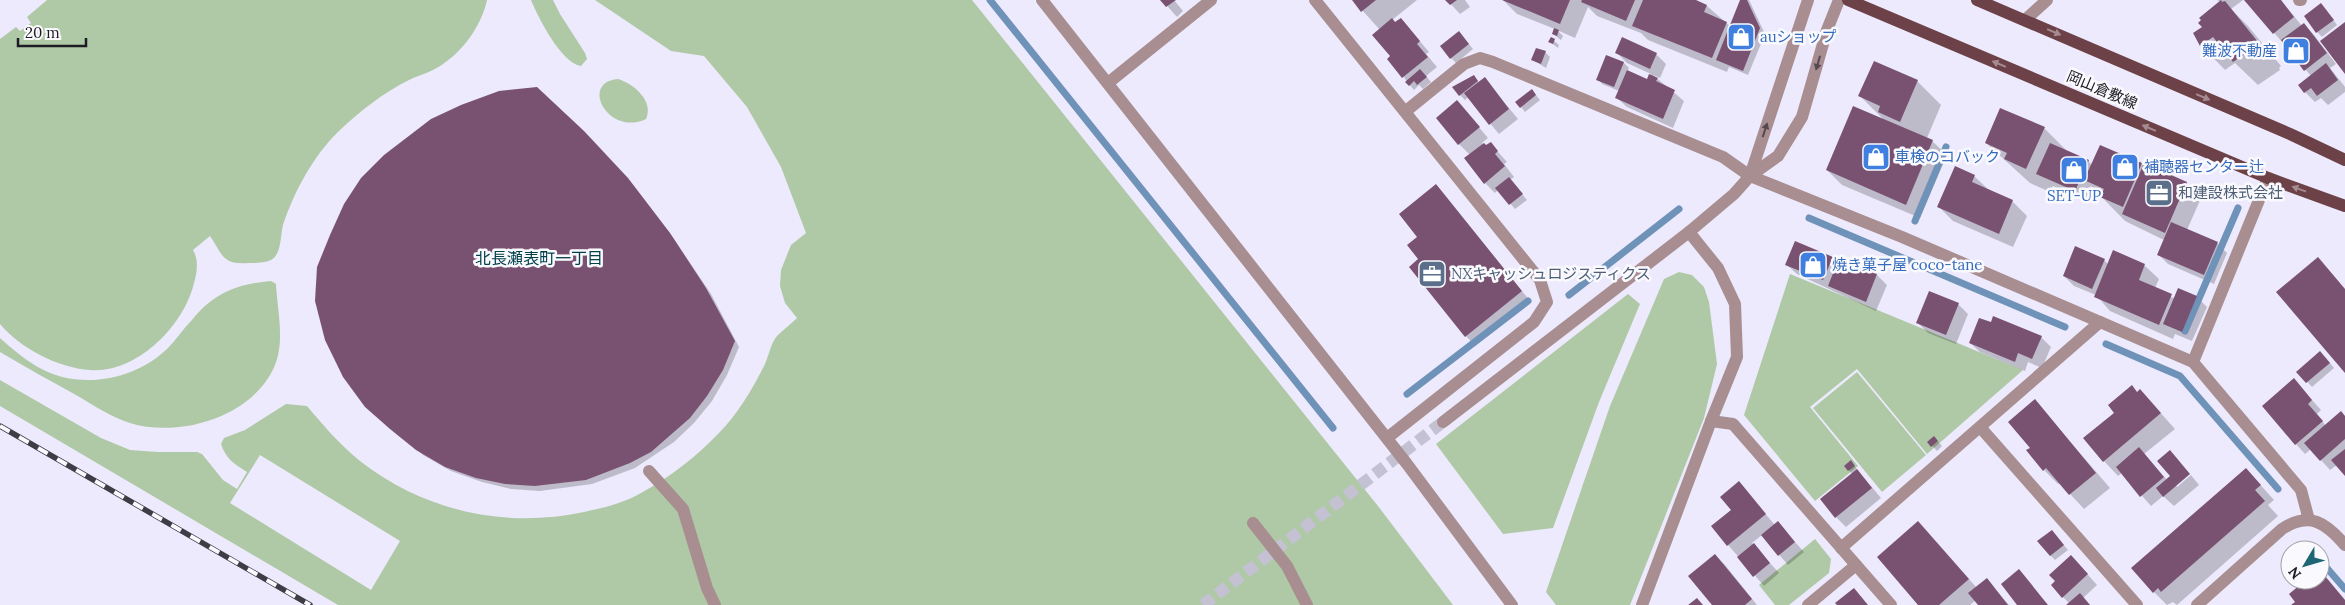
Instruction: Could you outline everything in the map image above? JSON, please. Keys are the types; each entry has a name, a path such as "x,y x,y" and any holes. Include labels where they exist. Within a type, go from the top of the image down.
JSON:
{"main road":[{"name":"岡山倉敷線","path":"1848,0 2268,178 2345,206"},
{"path":"1977,0 2290,134 2345,160"}],"street":[{"path":"1042,0 1386,438 1512,605"},
{"path":"1108,83 1211,0"},
{"path":"1315,0 1540,280 1547,302 1534,322 1386,438"},
{"path":"1750,176 1808,0"},
{"path":"1443,422 1689,232 1734,194 1750,176 1778,156 1802,117 1827,30 1839,0"},
{"path":"2025,20 2047,0"},
{"path":"1406,111 1464,64 1480,58 1723,157 1750,176 1910,241 2193,362 2301,490 2309,520"},
{"path":"2193,362 2268,178"},
{"path":"1642,605 1737,357 1735,304 1718,268 1689,232"},
{"path":"1841,548 2100,322"},
{"path":"1711,421 1732,424 1891,605"},
{"path":"1980,427 2137,605"},
{"path":"649,471 683,509 707,588 715,605"},
{"path":"2197,605 2282,529 2294,522 2309,520 2320,523 2332,530 2345,544"},
{"path":"1253,523 1288,566 1307,605"},
{"path":"1808,605 1856,565"}],"green space":[{"path":"47,0 487,0 480,21 468,41 452,58 433,70 399,85 372,103 355,116 330,141 305,175 293,200 283,225 279,249 275,257 260,263 233,262 224,257 210,236 193,250 197,266 194,283 189,299 169,330 156,344 140,356 124,364 107,369 90,370 65,365 40,355 18,341 0,324 0,39 16,27 20,31 31,23 27,17"},
{"path":"531,0 553,0 585,53 587,59 581,66 573,63 558,48 545,28"},
{"path":"595,0 972,0 1378,506 1453,605 338,605 0,406 0,380 101,438 130,450 197,452 202,454 223,480 237,489 247,472 234,464 225,454 221,444 224,438 245,430 286,404 307,406 326,428 360,461 385,478 438,504 466,512 495,517 554,517 599,509 634,497 682,466 701,450 726,426 745,400 765,364 775,339 797,318 785,303 780,286 781,270 791,245 806,233 781,167 747,107 704,56 671,51","holes":["260,455 400,541 371,590 230,503"]},
{"path":"618,79 624,81 641,94 647,106 646,119 632,123 620,121 610,115 603,107 600,98 601,89 606,82"},
{"path":"1679,272 1692,275 1704,287 1709,302 1717,364 1704,418 1630,605 1556,605 1546,592 1610,406 1664,279"},
{"path":"1790,274 2023,370 1927,454 1857,369 1810,407 1858,466 1815,501 1744,415"},
{"path":"271,281 276,284 280,341 277,359 268,378 254,395 236,408 216,418 194,425 172,428 150,427 130,423 102,410 0,352 0,338 31,363 52,374 87,380 105,379 122,375 138,369 167,349 200,311 218,297 237,288"},
{"path":"1628,294 1640,304 1599,402 1553,528 1503,534 1436,444"},
{"path":"1857,372 1926,455 1882,492 1813,408"},
{"path":"1815,539 1831,559 1829,573 1789,605 1775,605 1759,585"}],"building":[{"path":"1160,0 1176,0 1166,7"},
{"path":"1352,0 1376,0 1361,12"},
{"path":"1445,0 1457,0 1450,5"},
{"path":"1502,0 1570,0 1560,24"},
{"path":"1582,0 1635,0 1626,21 1581,2"},
{"path":"1643,0 1696,0 1707,5 1704,12 1727,22 1712,58 1632,26"},
{"path":"1740,0 1747,0 1760,28 1743,71 1716,60"},
{"path":"2221,0 2222,2 2225,1 2258,42 2256,43 2257,46 2233,62 2213,37 2200,46 2193,33 2202,27 2198,23 2201,20 2199,18"},
{"path":"2244,0 2281,0 2294,17 2273,34"},
{"path":"2321,3 2334,20 2316,33 2304,16"},
{"path":"1392,18 1395,22 1401,18 1420,41 1417,44 1428,57 1402,78 1387,59 1390,56 1372,35"},
{"path":"2345,22 2345,74 2320,41"},
{"path":"2304,23 2327,53 2304,71 2281,40"},
{"path":"1554,28 1559,30 1557,36 1552,34"},
{"path":"1459,31 1469,44 1450,59 1440,46"},
{"path":"1551,37 1555,39 1553,44 1548,42"},
{"path":"1622,37 1657,53 1650,69 1615,53"},
{"path":"1536,48 1546,51 1541,64 1531,60"},
{"path":"1606,55 1624,62 1614,87 1596,80"},
{"path":"1874,61 1918,80 1900,122 1878,112 1880,106 1858,96"},
{"path":"2326,63 2338,80 2317,96 2311,88 2304,93 2298,85"},
{"path":"1420,69 1427,77 1417,85 1414,81 1409,86 1405,82"},
{"path":"1627,70 1647,79 1649,74 1658,78 1656,81 1675,90 1663,119 1615,98"},
{"path":"1474,75 1478,81 1459,96 1452,87"},
{"path":"1485,77 1509,109 1489,125 1464,93"},
{"path":"537,87 584,131 628,178 670,233 706,288 735,341 723,370 707,396 690,418 651,452 630,463 586,480 535,486 505,484 476,478 445,467 416,450 390,429 365,407 343,377 325,340 315,301 317,267 344,204 361,178 384,155 431,119 461,105 499,91"},
{"path":"1532,89 1536,95 1520,108 1515,102"},
{"path":"1457,100 1480,127 1458,145 1436,118"},
{"path":"1853,106 1933,140 1906,205 1826,170"},
{"path":"2000,108 2045,127 2026,169 2004,159 2007,153 1985,143"},
{"path":"1491,142 1498,151 1495,154 1505,166 1484,184 1464,158 1484,143 1486,145"},
{"path":"2050,143 2089,160 2075,191 2036,174"},
{"path":"2100,145 2142,163 2123,207 2100,197 2104,189 2084,180"},
{"path":"2144,163 2187,182 2165,233 2122,214"},
{"path":"1955,166 1975,175 1972,182 2013,200 1999,234 1937,207"},
{"path":"1509,177 1523,194 1509,205 1495,188"},
{"path":"1436,184 1522,291 1465,337 1409,267 1418,259 1407,245 1417,237 1399,214"},
{"path":"2171,222 2218,242 2204,275 2157,255"},
{"path":"1795,241 1833,257 1823,280 1785,265"},
{"path":"2075,246 2105,259 2092,289 2063,276"},
{"path":"2113,250 2145,264 2139,280 2172,294 2159,325 2094,297"},
{"path":"2318,257 2345,289 2345,373 2276,292"},
{"path":"1839,258 1877,274 1866,302 1828,286"},
{"path":"2178,288 2197,296 2182,332 2163,324"},
{"path":"1929,291 1959,303 1946,335 1916,323"},
{"path":"1993,316 2042,336 2032,359 2018,353 2015,362 1969,343 1979,318 1991,322"},
{"path":"2320,351 2330,363 2306,383 2296,372"},
{"path":"2294,378 2312,400 2308,404 2323,421 2295,445 2262,406"},
{"path":"2132,385 2137,392 2140,389 2161,413 2103,462 2083,438 2114,413 2108,405"},
{"path":"2035,399 2096,473 2069,495 2046,468 2043,471 2026,450 2030,448 2008,422"},
{"path":"2341,411 2345,416 2345,439 2320,461 2304,443"},
{"path":"1934,436 1938,441 1931,447 1927,442"},
{"path":"2139,447 2164,477 2140,497 2116,467"},
{"path":"2345,449 2345,476 2331,460"},
{"path":"2170,450 2190,474 2163,497 2156,488 2170,476 2157,461"},
{"path":"1851,460 1855,466 1848,471 1844,466"},
{"path":"2246,468 2261,485 2255,490 2265,501 2161,592 2158,588 2153,593 2131,568"},
{"path":"1857,469 1872,488 1835,518 1820,499"},
{"path":"1739,481 1766,514 1727,546 1711,526 1731,510 1720,497"},
{"path":"1778,521 1795,542 1778,556 1761,535"},
{"path":"1918,521 1969,579 1939,605 1918,605 1877,557"},
{"path":"2052,530 2064,545 2050,556 2037,541"},
{"path":"1754,543 1770,563 1753,577 1737,557"},
{"path":"1715,554 1752,599 1745,605 1712,605 1688,576"},
{"path":"2071,555 2088,574 2062,598 2051,585 2055,581 2049,575"},
{"path":"2019,569 2048,605 2017,605 2001,584"},
{"path":"1987,578 2008,605 1978,605 1968,593"},
{"path":"2330,582 2345,600 2345,605 2291,605 2295,602 2289,594 2294,590 2330,590"},
{"path":"1854,588 1868,605 1837,605 1835,603"},
{"path":"2080,593 2090,605 2066,605"},
{"path":"1697,598 1703,605 1688,605"}],"waterway":[{"path":"990,0 1333,428"},
{"path":"1915,221 1946,147"},
{"path":"2185,331 2238,208"},
{"path":"1569,295 1679,209"},
{"path":"1809,218 2065,327"},
{"path":"1407,394 1528,301"},
{"path":"2106,344 2180,376 2278,489"},
{"path":"2330,572 2345,589"}],"tunnel":[{"path":"1203,605 1443,422"}],"railway":[{"path":"0,426 310,605"}],"place":[{"name":"auショップ","path":"1741,37"},
{"name":"難波不動産","path":"2296,51"},
{"name":"車検のコバック","path":"1876,157"},
{"name":"補聴器センター辻","path":"2125,167"},
{"name":"SET-UP","path":"2074,170"},
{"name":"和建設株式会社","path":"2159,193"},
{"name":"焼き菓子屋 coco-tane","path":"1813,265"},
{"name":"NXキャッシュロジスティクス","path":"1432,274"}],"district":[{"name":"北長瀬表町一丁目","path":"539,258"}]}
